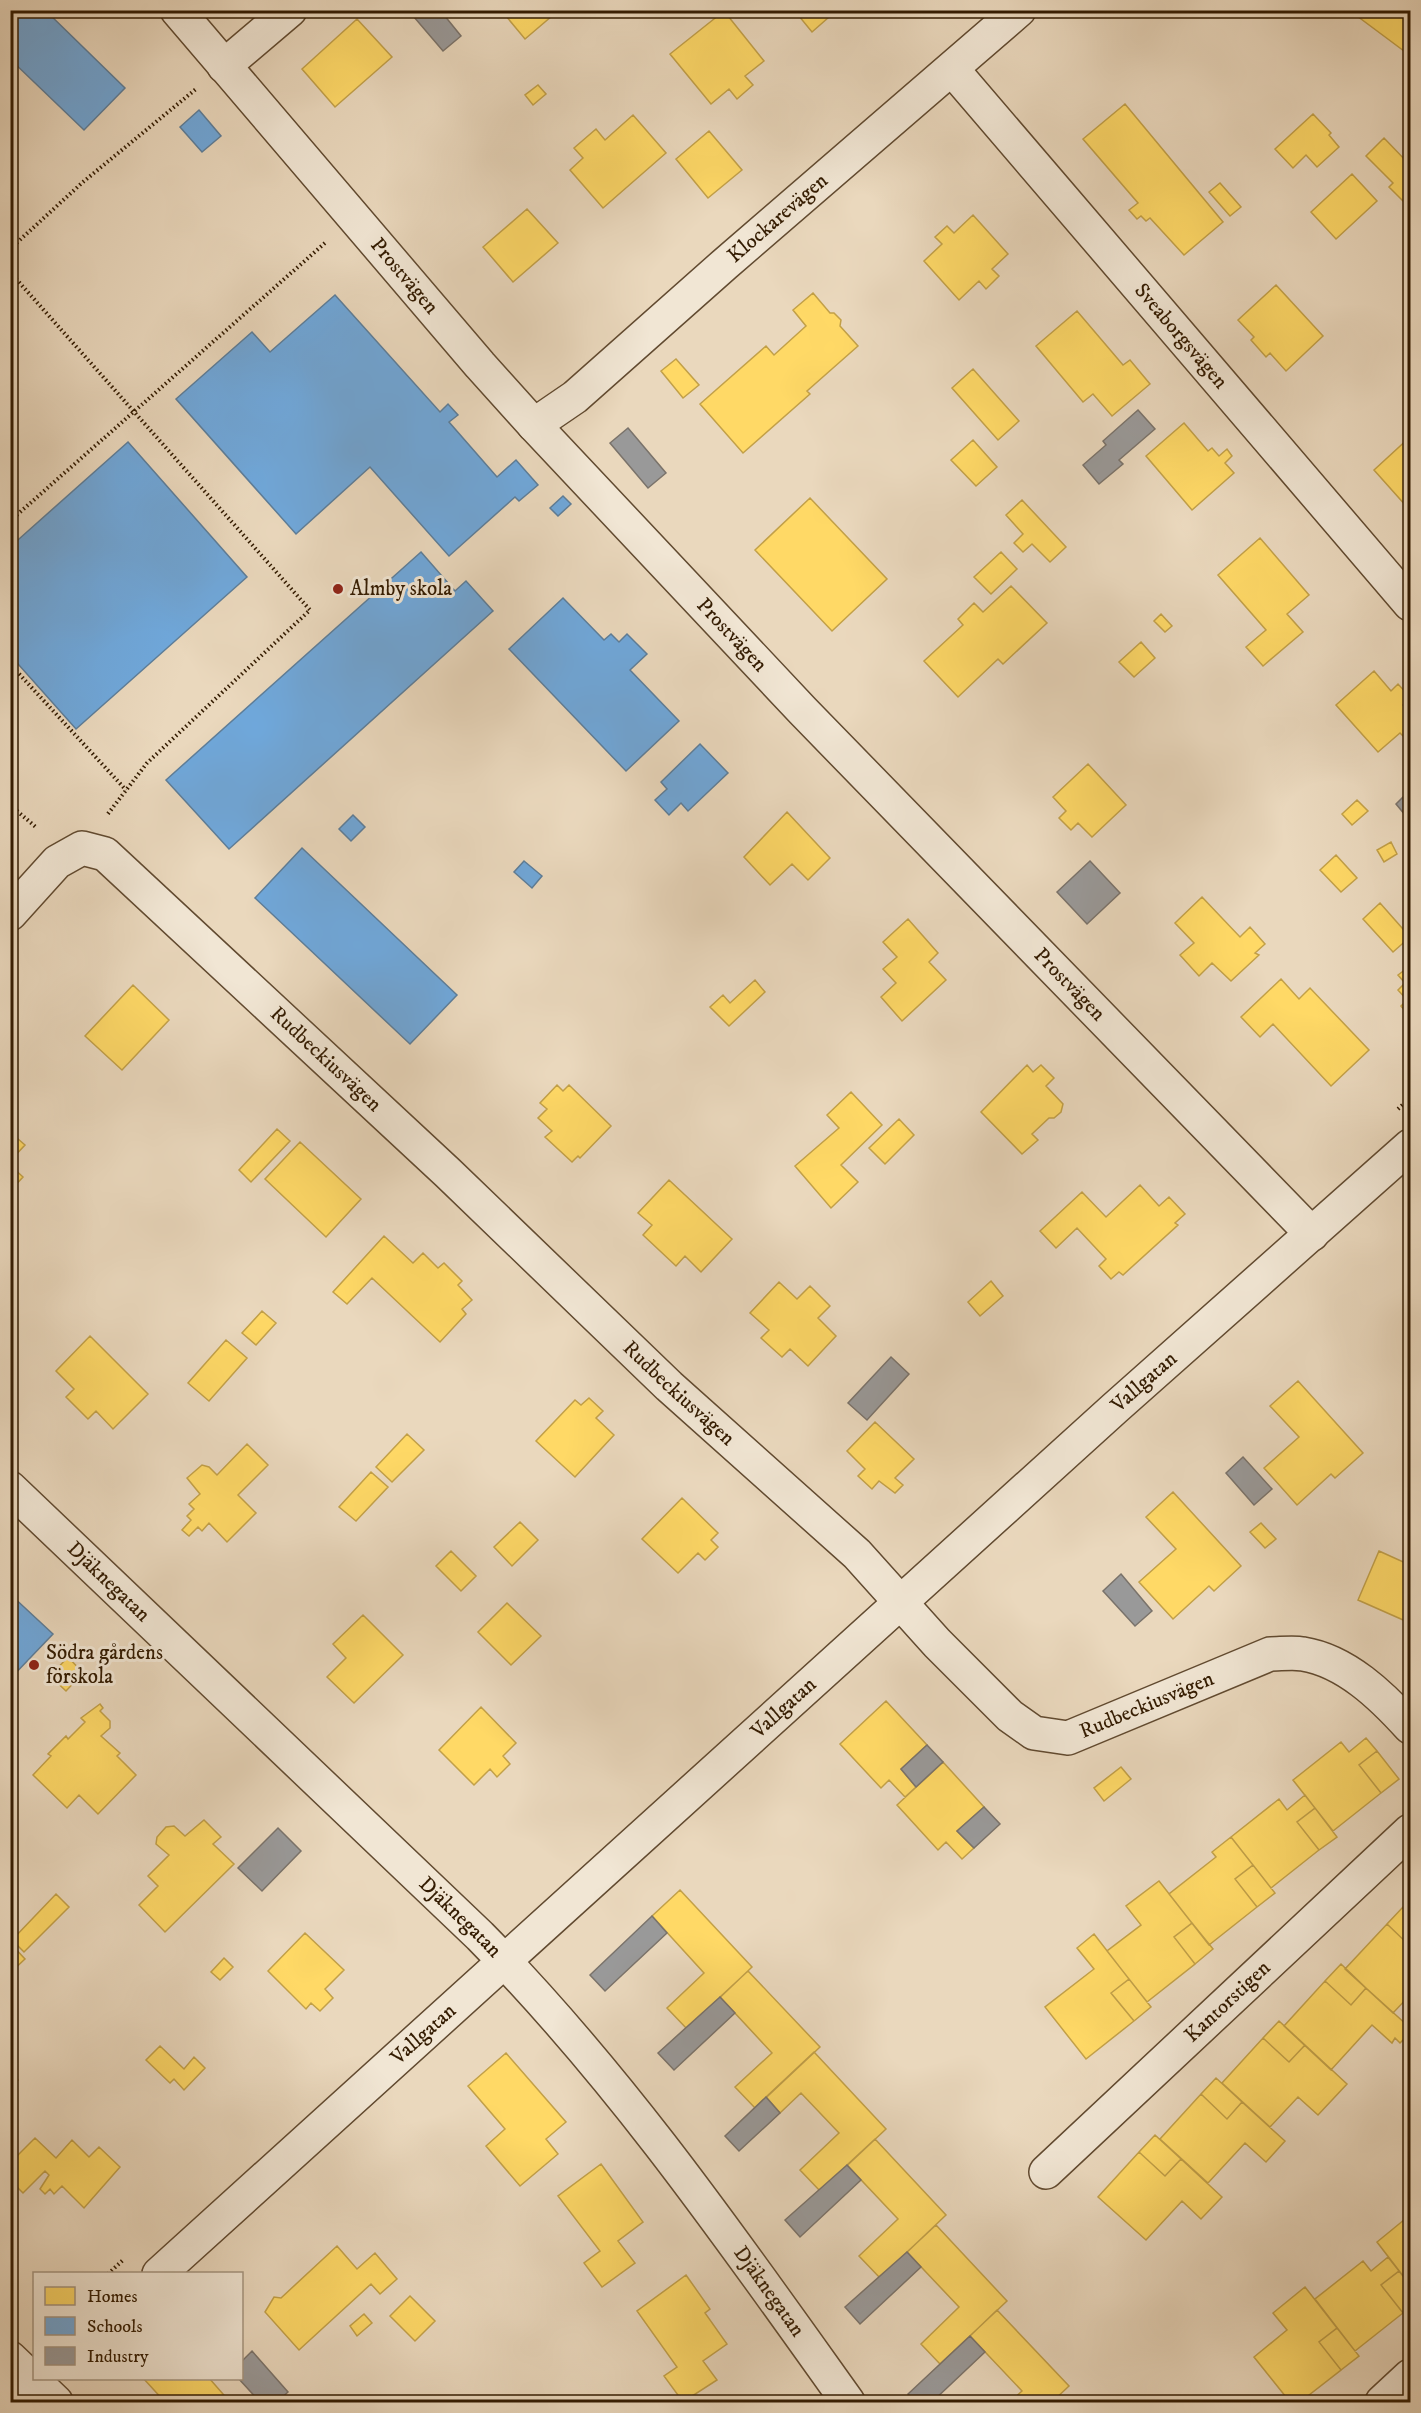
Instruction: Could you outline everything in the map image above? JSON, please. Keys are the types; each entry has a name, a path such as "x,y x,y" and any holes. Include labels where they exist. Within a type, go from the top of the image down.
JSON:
{"street":[{"name":"Prostvägen","path":"177,10 464,347 534,425 828,737 1312,1234"},
{"path":"224,66 290,10"},
{"name":"Klockarevägen","path":"534,425 575,397 1019,10"},
{"name":"Sveaborgsvägen","path":"952,69 1410,604"},
{"path":"10,914 57,862 82,848"},
{"name":"Rudbeckiusvägen","path":"82,848 105,854 448,1173 669,1386 857,1554 937,1643 1010,1716 1034,1733 1068,1738 1270,1654 1303,1654 1339,1666 1367,1686 1410,1727"},
{"name":"Vallgatan","path":"161,2272 1115,1408 1410,1146"},
{"name":"Djäknegatan","path":"10,1488 505,1962 549,2008 686,2174 848,2403"},
{"name":"Kantorstigen","path":"1046,2172 1410,1831"},
{"path":"10,2358 36,2392"},
{"path":"1382,2403 1410,2376"}],"path":[{"path":"10,249 83,182 224,66"},
{"path":"10,521 330,239"},
{"path":"10,272 310,610 147,763 82,848"},
{"path":"10,664 126,790"}],"building: Homes":[{"path":"501,10 559,10 525,39"},
{"path":"794,10 837,10 812,32"},
{"path":"1349,10 1410,10 1410,51 1408,54"},
{"path":"724,11 764,61 745,76 753,85 737,99 729,89 711,104 670,54"},
{"path":"357,19 392,57 335,107 302,69"},
{"path":"538,85 546,94 533,105 525,95"},
{"path":"1125,104 1223,222 1184,255 1150,218 1146,221 1141,216 1137,219 1129,210 1138,203 1083,139"},
{"path":"1313,114 1331,133 1329,135 1339,147 1317,167 1306,155 1293,168 1275,149"},
{"path":"633,115 666,153 603,208 570,170 583,158 574,148 596,129 605,140"},
{"path":"709,131 742,170 708,198 676,159"},
{"path":"1384,138 1410,165 1410,194 1403,201 1389,187 1393,183 1366,156"},
{"path":"1352,174 1377,201 1336,239 1311,212"},
{"path":"1220,183 1241,207 1230,216 1209,192"},
{"path":"527,209 558,243 513,282 483,247"},
{"path":"973,215 1008,254 992,269 999,276 986,289 979,281 959,300 924,261 942,244 935,237 947,226 954,233"},
{"path":"1276,285 1323,336 1286,371 1270,353 1266,357 1251,340 1254,337 1238,320"},
{"path":"813,293 830,313 834,313 841,320 840,326 858,346 807,391 810,394 743,453 700,404 766,346 774,355 806,326 793,310"},
{"path":"1077,311 1123,365 1130,360 1150,384 1112,416 1093,394 1083,402 1036,346"},
{"path":"676,359 699,385 683,398 661,371"},
{"path":"973,369 1019,421 998,440 952,388"},
{"path":"1184,423 1208,451 1212,448 1219,456 1227,449 1232,456 1225,463 1234,473 1192,510 1146,456"},
{"path":"1410,437 1410,505 1407,507 1374,470"},
{"path":"973,440 997,467 976,486 951,460"},
{"path":"810,498 887,579 832,631 755,550"},
{"path":"1022,500 1066,547 1050,562 1032,544 1023,552 1014,543 1023,534 1006,515"},
{"path":"1260,538 1309,595 1287,614 1303,632 1263,666 1246,647 1266,630 1218,575"},
{"path":"1001,552 1017,569 991,594 974,577"},
{"path":"1011,586 1047,623 1003,664 998,659 958,697 924,661 963,625 958,619 974,603 983,612"},
{"path":"1161,614 1172,626 1165,632 1154,621"},
{"path":"1141,642 1155,658 1134,677 1119,662"},
{"path":"1374,671 1391,691 1398,684 1410,697 1403,705 1410,713 1410,737 1407,740 1400,733 1378,752 1336,705"},
{"path":"1088,764 1126,805 1092,837 1078,823 1071,830 1059,818 1066,811 1053,797"},
{"path":"1357,800 1368,811 1352,825 1342,814"},
{"path":"787,812 830,858 808,880 792,864 770,885 744,857"},
{"path":"1391,842 1397,854 1384,862 1377,850"},
{"path":"1336,855 1357,878 1341,892 1320,870"},
{"path":"1202,897 1240,937 1250,927 1265,944 1255,953 1259,955 1231,981 1212,963 1199,976 1180,955 1194,943 1175,923"},
{"path":"1380,903 1410,937 1393,952 1363,919"},
{"path":"908,919 938,953 929,962 946,980 902,1021 881,997 896,983 883,969 897,957 883,942"},
{"path":"1406,969 1410,974 1410,1017 1401,1006 1407,1000 1398,990 1405,983 1398,975"},
{"path":"1281,979 1299,999 1310,988 1369,1050 1331,1086 1273,1024 1260,1037 1241,1017"},
{"path":"755,980 765,992 729,1026 710,1007 723,995 730,1003"},
{"path":"133,985 169,1020 122,1070 85,1036"},
{"path":"1027,1065 1033,1072 1041,1065 1054,1078 1046,1086 1063,1104 1061,1112 1054,1118 1049,1118 1032,1134 1038,1140 1022,1154 981,1112"},
{"path":"557,1085 563,1091 569,1085 611,1126 580,1158 578,1156 572,1162 545,1137 552,1131 538,1118 547,1109 540,1103"},
{"path":"851,1092 882,1125 841,1165 858,1182 831,1208 795,1166 839,1128 827,1115"},
{"path":"899,1119 914,1135 885,1164 869,1148"},
{"path":"277,1129 290,1141 251,1182 239,1170"},
{"path":"10,1132 25,1145 10,1161"},
{"path":"300,1142 361,1199 326,1237 265,1179"},
{"path":"10,1165 23,1177 10,1191"},
{"path":"669,1180 732,1239 701,1272 685,1256 676,1266 643,1235 652,1225 638,1213"},
{"path":"1140,1185 1159,1206 1169,1197 1185,1214 1175,1223 1178,1225 1123,1275 1119,1272 1111,1279 1099,1266 1106,1259 1077,1228 1056,1248 1040,1231 1082,1192 1106,1217"},
{"path":"384,1236 413,1263 423,1253 438,1268 444,1263 462,1281 458,1285 472,1300 462,1309 466,1314 440,1342 372,1278 347,1304 333,1292"},
{"path":"991,1281 1003,1296 980,1316 968,1302"},
{"path":"779,1282 797,1299 810,1286 830,1306 818,1318 836,1336 808,1366 790,1349 782,1357 761,1338 769,1330 750,1313"},
{"path":"262,1311 276,1323 256,1345 242,1333"},
{"path":"90,1336 148,1394 113,1429 96,1411 88,1419 66,1397 74,1389 56,1371"},
{"path":"226,1340 247,1358 209,1401 188,1383"},
{"path":"1298,1381 1363,1453 1335,1478 1331,1474 1297,1505 1264,1468 1299,1437 1270,1406"},
{"path":"589,1398 603,1411 596,1418 614,1435 575,1477 536,1441 575,1400 581,1405"},
{"path":"875,1422 914,1459 895,1478 903,1485 895,1493 879,1481 872,1489 858,1476 865,1469 847,1451"},
{"path":"407,1434 424,1450 392,1482 376,1467"},
{"path":"247,1444 268,1465 238,1495 256,1513 227,1542 209,1523 202,1531 198,1527 189,1536 182,1530 191,1520 187,1516 194,1509 189,1504 200,1494 187,1478 202,1465 209,1467 217,1475"},
{"path":"371,1472 388,1487 356,1521 339,1507"},
{"path":"1173,1492 1241,1566 1214,1591 1209,1586 1173,1619 1139,1582 1176,1549 1146,1517"},
{"path":"682,1498 718,1533 711,1540 718,1547 705,1560 698,1553 678,1573 642,1539"},
{"path":"520,1522 538,1540 512,1566 494,1547"},
{"path":"1261,1523 1276,1539 1265,1548 1250,1532"},
{"path":"451,1551 476,1576 461,1591 436,1566"},
{"path":"1379,1551 1410,1565 1410,1623 1358,1600"},
{"path":"507,1603 541,1636 511,1665 478,1632"},
{"path":"363,1615 403,1655 354,1703 327,1677 346,1658 333,1644"},
{"path":"68,1657 83,1673 66,1691 50,1676"},
{"path":"886,1701 927,1745 901,1769 916,1787 905,1797 889,1780 881,1788 840,1744"},
{"path":"100,1704 103,1708 100,1711 110,1721 110,1728 101,1736 120,1753 117,1756 136,1775 98,1814 79,1795 67,1808 33,1775 51,1756 48,1754 66,1736 68,1739 85,1722 81,1718"},
{"path":"481,1707 516,1743 503,1756 510,1764 497,1777 490,1769 474,1785 439,1750"},
{"path":"1366,1738 1377,1751 1359,1765 1381,1793 1333,1831 1293,1780 1341,1742 1349,1752"},
{"path":"1377,1751 1399,1779 1381,1793 1359,1765"},
{"path":"943,1762 984,1807 957,1831 974,1848 962,1859 946,1842 938,1850 897,1805"},
{"path":"1121,1767 1131,1779 1104,1801 1094,1788"},
{"path":"1305,1795 1315,1808 1297,1822 1319,1850 1271,1888 1231,1837 1279,1799 1287,1810"},
{"path":"1315,1808 1337,1837 1319,1850 1297,1822"},
{"path":"204,1820 221,1837 213,1844 234,1864 165,1932 139,1905 158,1886 148,1876 169,1855 156,1844 157,1837 166,1827 174,1826 185,1836"},
{"path":"1231,1837 1253,1865 1235,1879 1257,1907 1209,1945 1169,1894 1216,1857 1212,1852"},
{"path":"1253,1865 1275,1893 1257,1907 1235,1879"},
{"path":"1159,1881 1192,1923 1174,1937 1195,1964 1147,2002 1107,1951 1141,1925 1126,1906"},
{"path":"680,1890 752,1967 687,2029 667,2008 704,1973 652,1916"},
{"path":"56,1894 69,1907 24,1952 12,1940"},
{"path":"10,1900 17,1905 10,1912"},
{"path":"1403,1907 1410,1914 1410,1946 1387,1924"},
{"path":"1192,1923 1213,1949 1195,1964 1174,1937"},
{"path":"1387,1924 1410,1946 1410,1995 1393,2013 1345,1969"},
{"path":"305,1933 344,1970 325,1989 333,1998 320,2011 311,2003 306,2009 268,1971"},
{"path":"1094,1934 1129,1979 1111,1993 1134,2021 1086,2059 1045,2007 1094,1969 1077,1948"},
{"path":"10,1945 25,1959 10,1973"},
{"path":"224,1958 233,1967 220,1980 211,1972"},
{"path":"1341,1964 1366,1988 1351,2005 1325,1981"},
{"path":"748,1971 820,2047 755,2108 735,2087 772,2053 720,1997"},
{"path":"1129,1979 1151,2007 1134,2021 1111,1993"},
{"path":"1325,1981 1351,2005 1366,1988 1408,2026 1404,2030 1409,2034 1400,2043 1395,2038 1392,2043 1372,2025 1331,2070 1284,2026"},
{"path":"1279,2021 1305,2045 1289,2062 1263,2038"},
{"path":"1263,2038 1289,2062 1305,2045 1347,2084 1318,2115 1298,2097 1270,2127 1222,2083"},
{"path":"160,2046 184,2069 194,2057 205,2068 184,2090 174,2079 170,2083 146,2060"},
{"path":"814,2052 886,2129 820,2191 800,2170 839,2133 801,2093 780,2113 766,2097"},
{"path":"506,2053 566,2122 546,2139 558,2154 520,2186 486,2146 505,2129 468,2086"},
{"path":"10,2072 18,2080 10,2088"},
{"path":"1216,2078 1242,2102 1227,2119 1201,2094"},
{"path":"1201,2094 1227,2119 1242,2102 1285,2141 1266,2162 1245,2143 1208,2183 1160,2139"},
{"path":"1155,2135 1181,2159 1165,2176 1139,2152"},
{"path":"35,2138 56,2158 72,2140 89,2157 99,2147 120,2167 84,2208 62,2186 54,2194 50,2189 45,2194 40,2189 49,2175 45,2171 23,2193 10,2180 10,2163"},
{"path":"875,2139 946,2215 880,2278 859,2256 898,2219 847,2165"},
{"path":"1139,2152 1165,2176 1181,2159 1222,2197 1201,2219 1182,2201 1146,2240 1098,2197"},
{"path":"601,2164 643,2222 618,2241 635,2263 602,2287 584,2263 600,2251 558,2196"},
{"path":"1410,2215 1410,2285 1377,2242"},
{"path":"936,2225 1007,2301 940,2364 921,2344 959,2307 907,2252"},
{"path":"337,2246 357,2269 375,2253 397,2279 380,2294 371,2284 299,2350 265,2312 274,2297 281,2298"},
{"path":"1388,2257 1399,2271 1381,2285 1403,2313 1355,2351 1315,2299 1363,2261 1371,2271"},
{"path":"1399,2271 1410,2285 1410,2307 1403,2313 1381,2285"},
{"path":"686,2275 710,2309 705,2313 727,2344 703,2361 717,2380 683,2402 664,2376 677,2367 637,2311"},
{"path":"1305,2287 1337,2328 1319,2342 1341,2370 1300,2402 1290,2402 1254,2357 1287,2330 1273,2313"},
{"path":"410,2296 435,2321 415,2341 390,2316"},
{"path":"997,2310 1069,2386 1052,2402 1010,2402 1022,2391 970,2336"},
{"path":"364,2314 372,2323 357,2336 350,2326"},
{"path":"1337,2328 1359,2356 1341,2370 1319,2342"},
{"path":"145,2380 211,2380 230,2402 165,2402"},
{"path":"1059,2396 1065,2402 1052,2402"}],"building: Schools":[{"path":"10,10 45,10 125,88 84,130 10,59"},
{"path":"199,110 221,136 202,152 180,127"},
{"path":"335,295 440,412 448,404 458,415 449,422 497,477 516,460 538,485 519,501 515,497 449,556 370,467 296,534 176,399 252,332 270,352"},
{"path":"128,442 247,577 76,729 10,655 10,547"},
{"path":"563,496 571,504 558,516 550,508"},
{"path":"421,552 455,591 466,581 493,611 229,849 166,780"},
{"path":"563,598 604,640 611,634 619,642 627,634 647,654 630,670 679,721 626,771 509,649"},
{"path":"700,744 728,773 688,811 681,803 669,815 655,800 667,789 661,782"},
{"path":"353,815 365,827 351,841 339,829"},
{"path":"302,848 457,995 410,1044 255,898"},
{"path":"524,861 542,876 532,888 514,872"},
{"path":"10,1594 53,1634 10,1679"}],"building: Industry":[{"path":"408,10 440,10 461,36 443,51"},
{"path":"1138,410 1155,429 1119,460 1123,464 1099,484 1083,465 1106,445 1103,441"},
{"path":"628,428 666,473 648,488 610,443"},
{"path":"1410,790 1410,821 1396,804"},
{"path":"1090,861 1120,893 1087,924 1057,892"},
{"path":"891,1357 909,1374 867,1420 848,1403"},
{"path":"1243,1457 1272,1489 1254,1505 1226,1473"},
{"path":"1121,1574 1152,1611 1135,1626 1103,1591"},
{"path":"927,1745 943,1762 916,1787 901,1769"},
{"path":"984,1807 1000,1824 974,1848 957,1831"},
{"path":"278,1828 301,1851 262,1891 238,1868"},
{"path":"652,1916 667,1933 605,1991 590,1975"},
{"path":"720,1997 735,2013 674,2070 658,2053"},
{"path":"766,2097 780,2113 739,2151 725,2136"},
{"path":"847,2165 861,2180 800,2237 785,2220"},
{"path":"907,2252 921,2267 860,2324 845,2307"},
{"path":"970,2336 985,2352 932,2402 915,2402 908,2394"},
{"path":"252,2351 288,2392 277,2402 260,2402 240,2380 243,2380 243,2360"}],"place":[{"name":"Almby skola","path":"338,589"},
{"name":"Södra gårdens förskola","path":"34,1665"}]}
